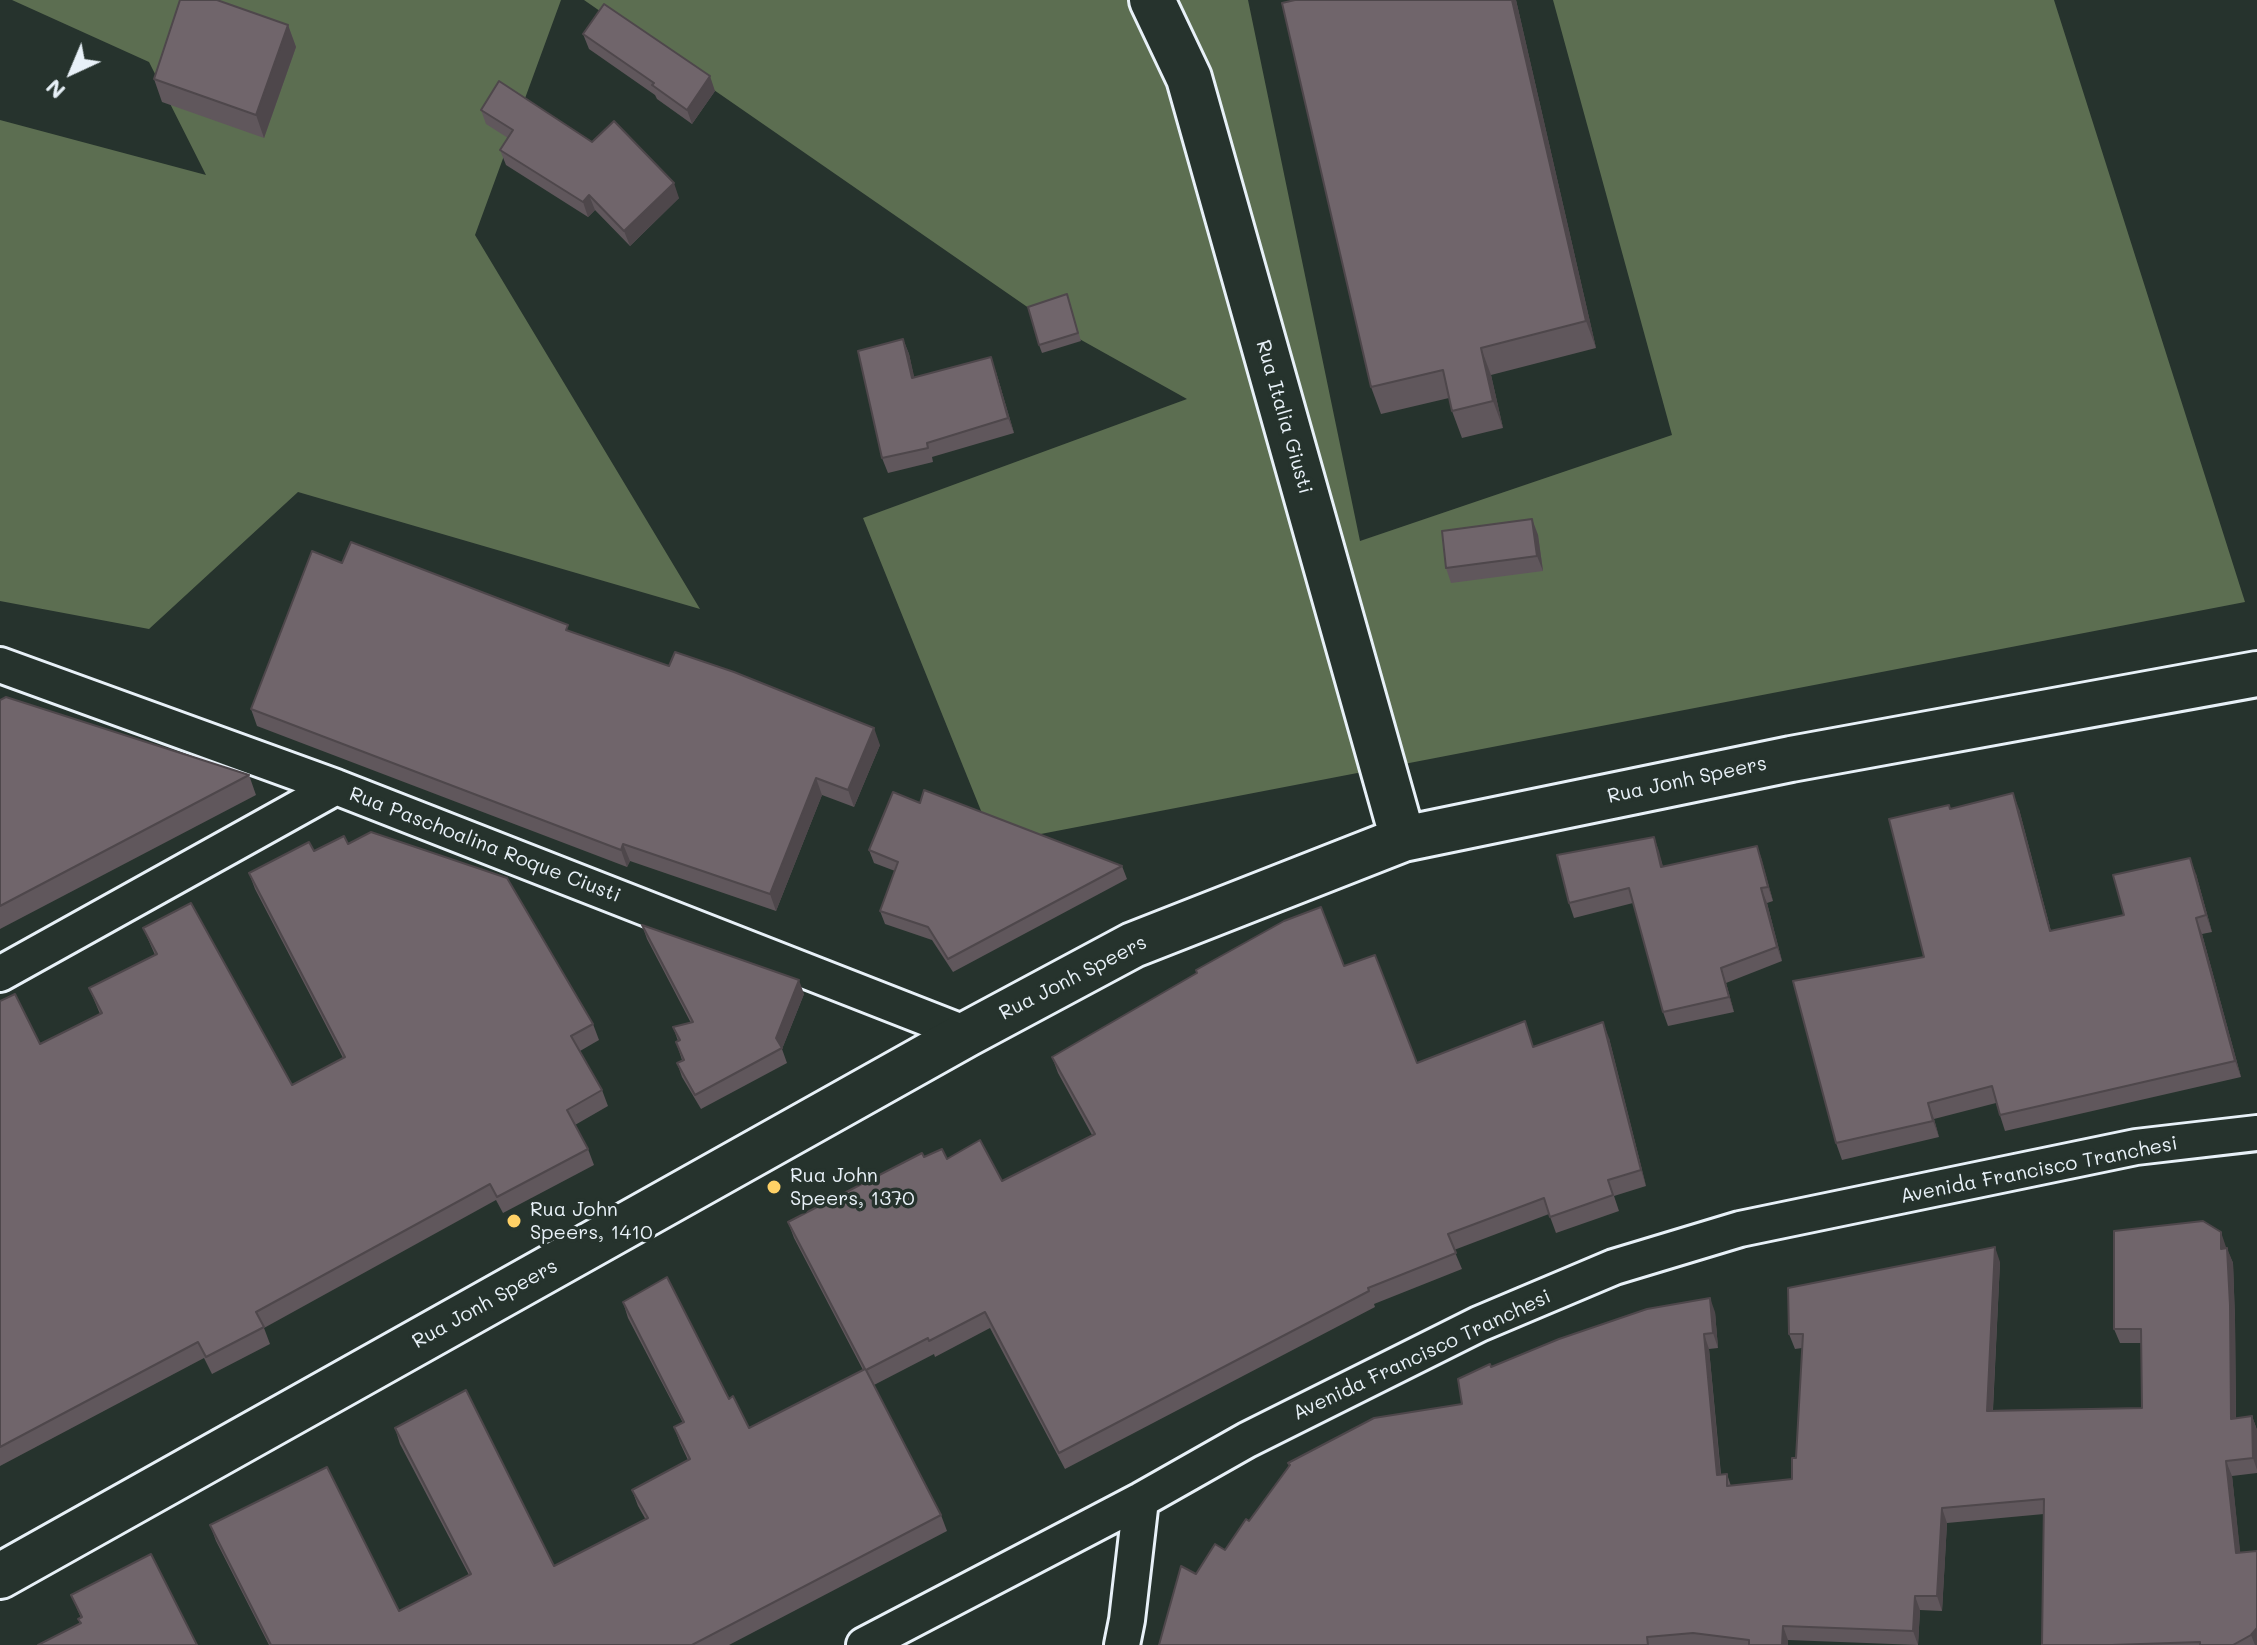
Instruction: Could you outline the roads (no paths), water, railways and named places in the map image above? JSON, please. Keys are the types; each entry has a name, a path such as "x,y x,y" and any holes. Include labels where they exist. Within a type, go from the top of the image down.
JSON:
{"main road":[{"name":"Rua Italia Giusti","path":"1152,0 1189,78 1403,839"},
{"name":"Rua Jonh Speers","path":"0,1576 967,1034 1133,945 1403,839 1791,759 2257,674"}],"street":[{"name":"Rua Paschoalina Roque Ciusti","path":"0,665 336,787 967,1034"},
{"path":"0,974 336,787"},
{"name":"Avenida Francisco Tranchesi","path":"864,1645 1141,1500 1247,1440 1479,1324 1614,1267 1740,1229 2136,1147 2257,1133"},
{"path":"1122,1645 1141,1500"}],"place":[{"name":"Rua John Speers, 1370","path":"774,1187"},
{"name":"Rua John Speers, 1410","path":"514,1221"}]}
